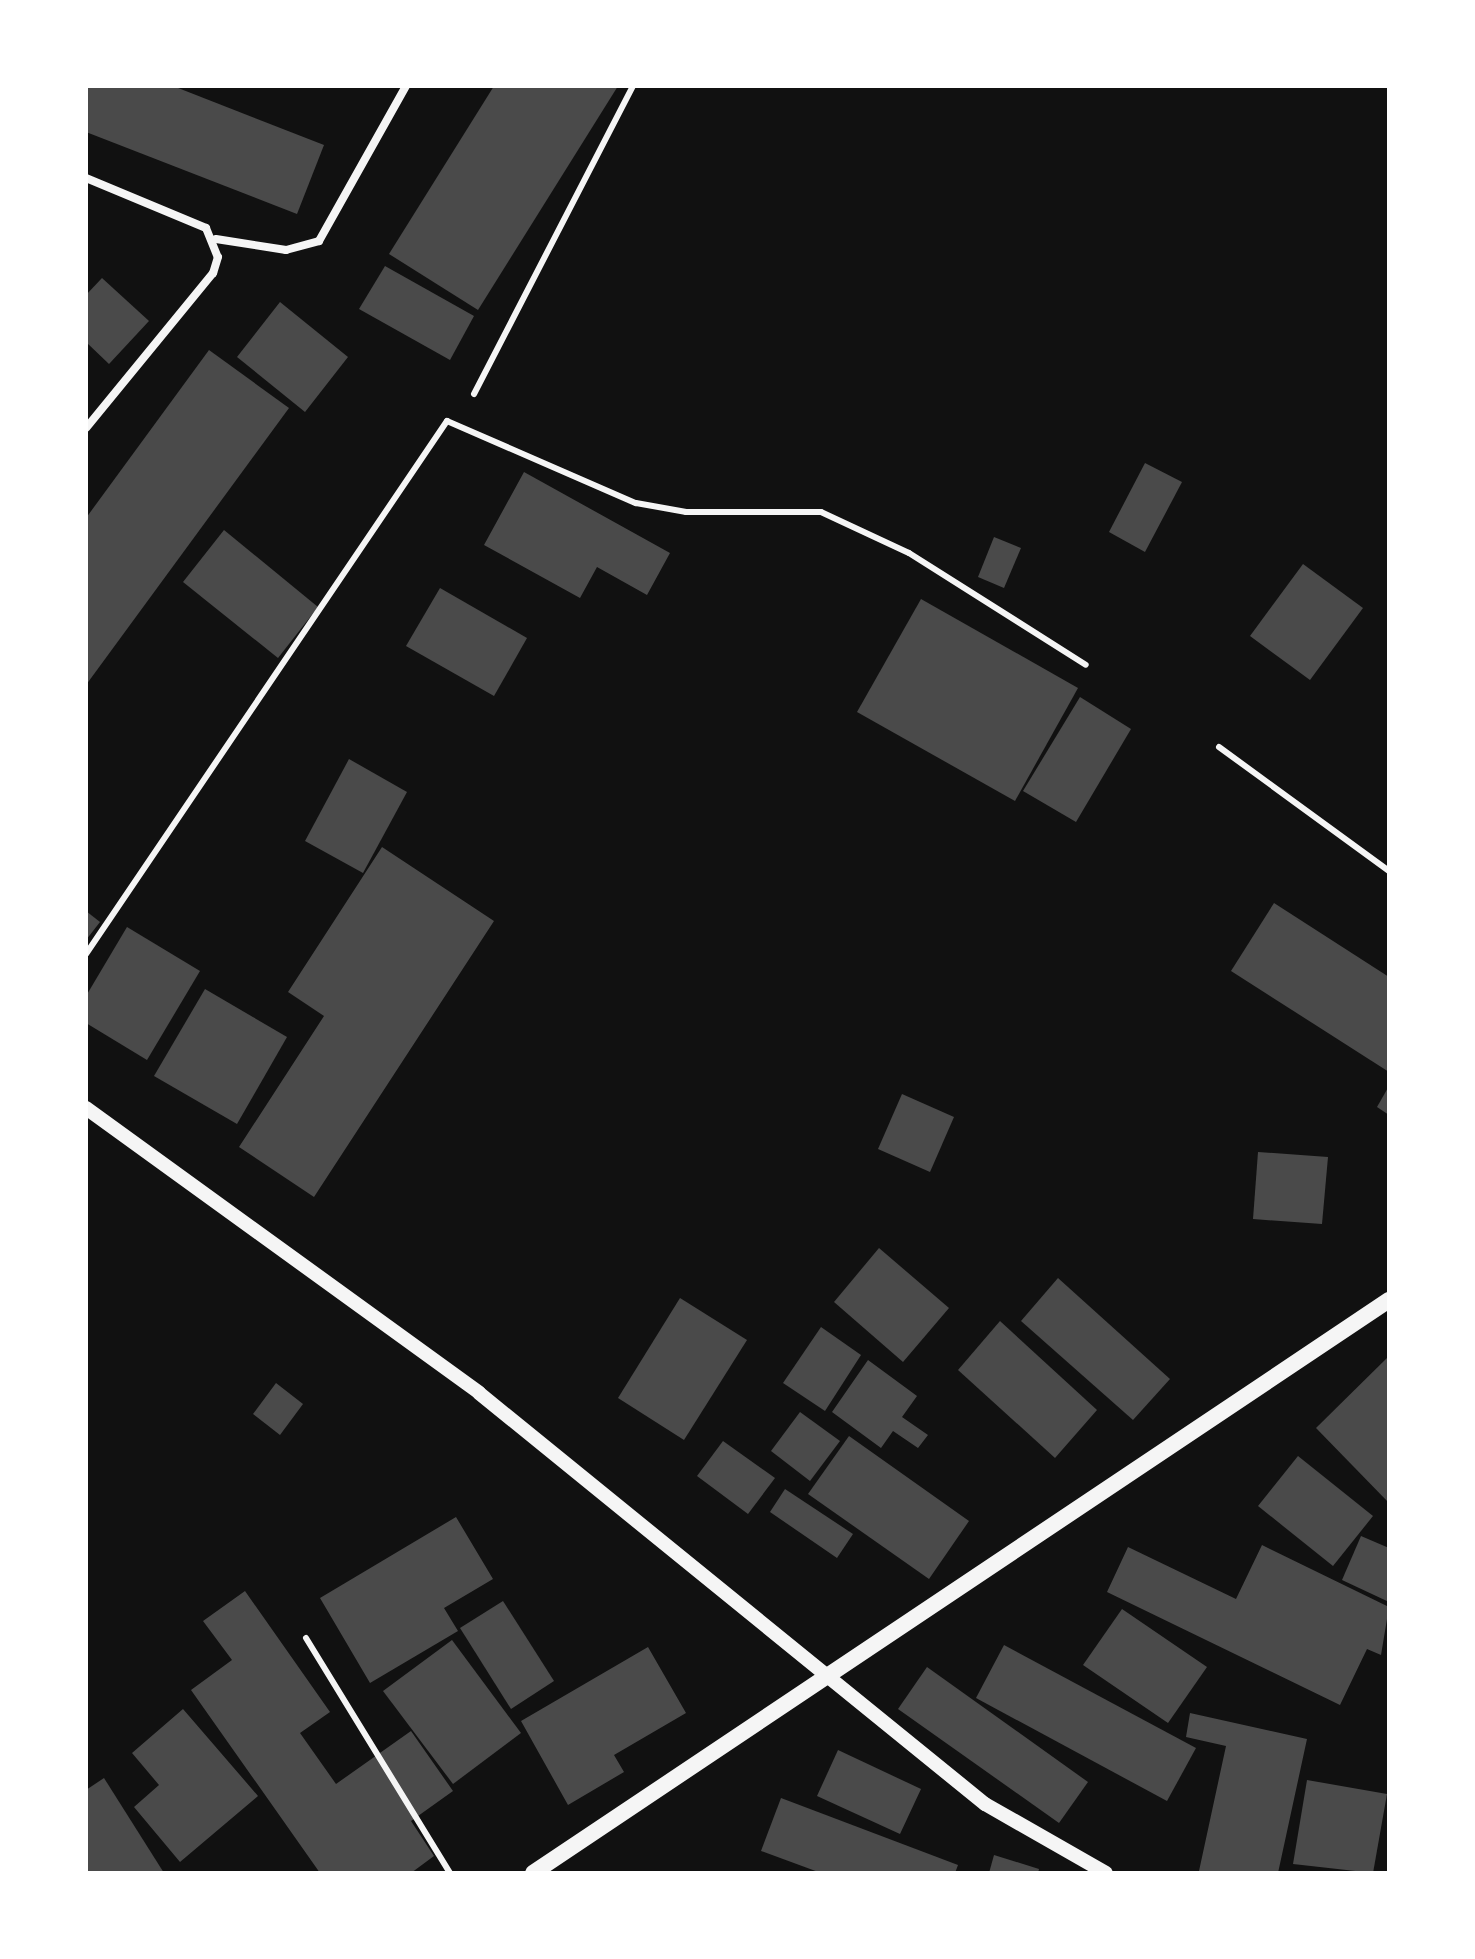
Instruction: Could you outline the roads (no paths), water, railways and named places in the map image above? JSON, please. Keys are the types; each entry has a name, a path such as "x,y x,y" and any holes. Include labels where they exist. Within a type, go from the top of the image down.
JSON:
{"main road":[{"path":"533,1873 1389,1300"}],"street":[{"path":"86,178 206,228 216,239 286,250 319,241 406,86"},
{"path":"86,428 213,273 216,239"},
{"path":"86,1108 479,1393 985,1804 1106,1873"}],"lane":[{"path":"474,394 633,86"},
{"path":"86,954 447,421 636,503 686,512 821,512 909,553 1086,665"},
{"path":"1219,747 1389,871"},
{"path":"306,1638 450,1873"}]}
